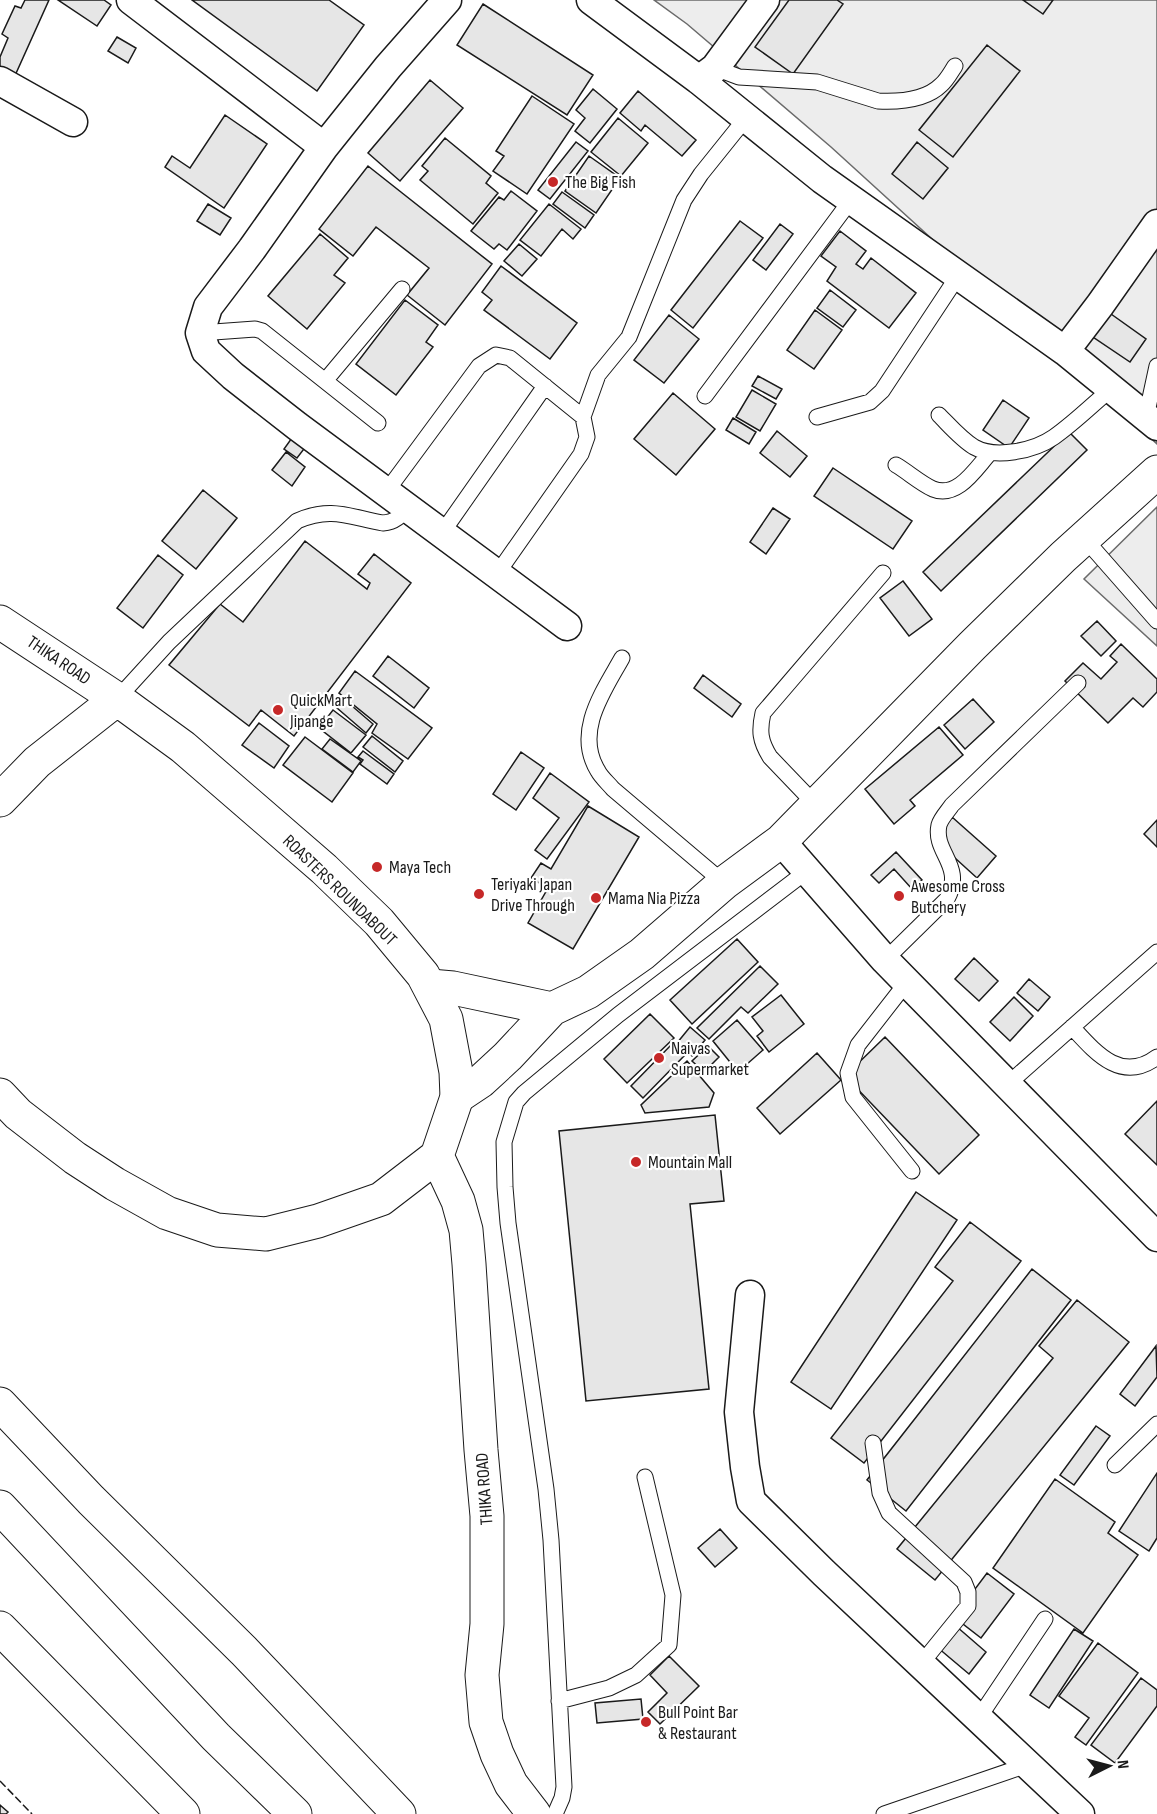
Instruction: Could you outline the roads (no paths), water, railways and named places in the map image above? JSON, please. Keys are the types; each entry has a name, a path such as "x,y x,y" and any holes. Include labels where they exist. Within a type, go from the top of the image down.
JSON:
{"main road":[{"path":"457,1097 481,1081 552,1009 588,992 642,954 724,883 781,841 979,639 1084,538 1157,472"},
{"name":"THIKA ROAD","path":"0,622 117,699"},
{"path":"0,800 37,762 117,699"},
{"name":"ROASTERS ROUNDABOUT","path":"117,699 183,747 324,869 379,922 423,975 446,1019 456,1072 457,1097 437,1156"},
{"path":"430,986 453,988 552,1009"},
{"path":"0,1095 26,1120 75,1158 115,1184 167,1213 217,1230 266,1234 318,1221 381,1199 437,1156"},
{"name":"THIKA ROAD","path":"437,1156 458,1201 466,1230 469,1264 487,1516 487,1624 482,1675 486,1722 497,1755 511,1784 534,1814"},
{"path":"0,1404 92,1500 244,1651 399,1814"},
{"path":"0,1506 216,1737 296,1814"},
{"path":"0,1628 183,1814"}],"street":[{"path":"131,0 324,147"},
{"path":"447,0 388,67 324,147 208,307 200,333 206,351 233,376 567,626"},
{"path":"591,0 707,74 746,118 822,179 1065,351 1151,422"},
{"path":"707,74 765,0"},
{"path":"0,81 73,122"},
{"path":"1065,351 1157,224"},
{"path":"781,841 885,960 1157,1237"},
{"path":"750,1295 739,1412 745,1467 752,1501 824,1573 1080,1814"}],"lane":[{"path":"707,74 817,82 886,102 925,96 942,85 955,66"},
{"path":"497,574 581,454 587,437 583,417 598,375 629,337 684,200 701,174 746,118"},
{"path":"705,396 851,200"},
{"path":"817,417 864,404 882,391 958,276"},
{"path":"325,381 402,289"},
{"path":"200,333 255,329 262,331 378,423"},
{"path":"117,699 169,642 297,521 311,515 330,512 383,523 402,515 396,500 479,366 496,355 510,358 583,417"},
{"path":"1151,422 1157,366"},
{"path":"442,533 545,386"},
{"path":"939,415 975,448 990,453 1008,453 1052,438 1111,389"},
{"path":"896,465 933,489 951,489 966,481 990,453"},
{"path":"1084,538 1157,621"},
{"path":"816,805 764,748 759,735 763,713 883,573"},
{"path":"622,658 592,715 589,736 590,753 598,771 613,789 724,883"},
{"path":"885,960 947,899 952,888 954,878 938,831 941,820 952,805 1078,684"},
{"path":"555,1814 564,1787 547,1499 508,1223 504,1142 516,1102 524,1093 618,1015 807,871"},
{"path":"1008,1084 1157,952"},
{"path":"907,982 858,1045 848,1073 853,1097 912,1171"},
{"path":"1072,1027 1098,1055 1113,1064 1131,1068 1149,1063 1157,1057"},
{"path":"1115,1465 1157,1424"},
{"path":"873,1443 880,1493 889,1513 964,1581 968,1592 968,1606 921,1664"},
{"path":"559,1701 609,1688 636,1675 669,1645 673,1595 645,1477"},
{"path":"978,1719 1045,1619"},
{"path":"884,1814 1028,1765"}],"place":[{"name":"The Big Fish","path":"553,182"},
{"name":"QuickMart Jipange","path":"278,710"},
{"name":"Maya Tech","path":"377,867"},
{"name":"Teriyaki Japan Drive Through","path":"479,894"},
{"name":"Awesome Cross Butchery","path":"899,896"},
{"name":"Mama Nia Pizza","path":"596,898"},
{"name":"Naivas Supermarket","path":"659,1058"},
{"name":"Mountain Mall","path":"636,1162"},
{"name":"Bull Point Bar & Restaurant","path":"646,1722"}]}
